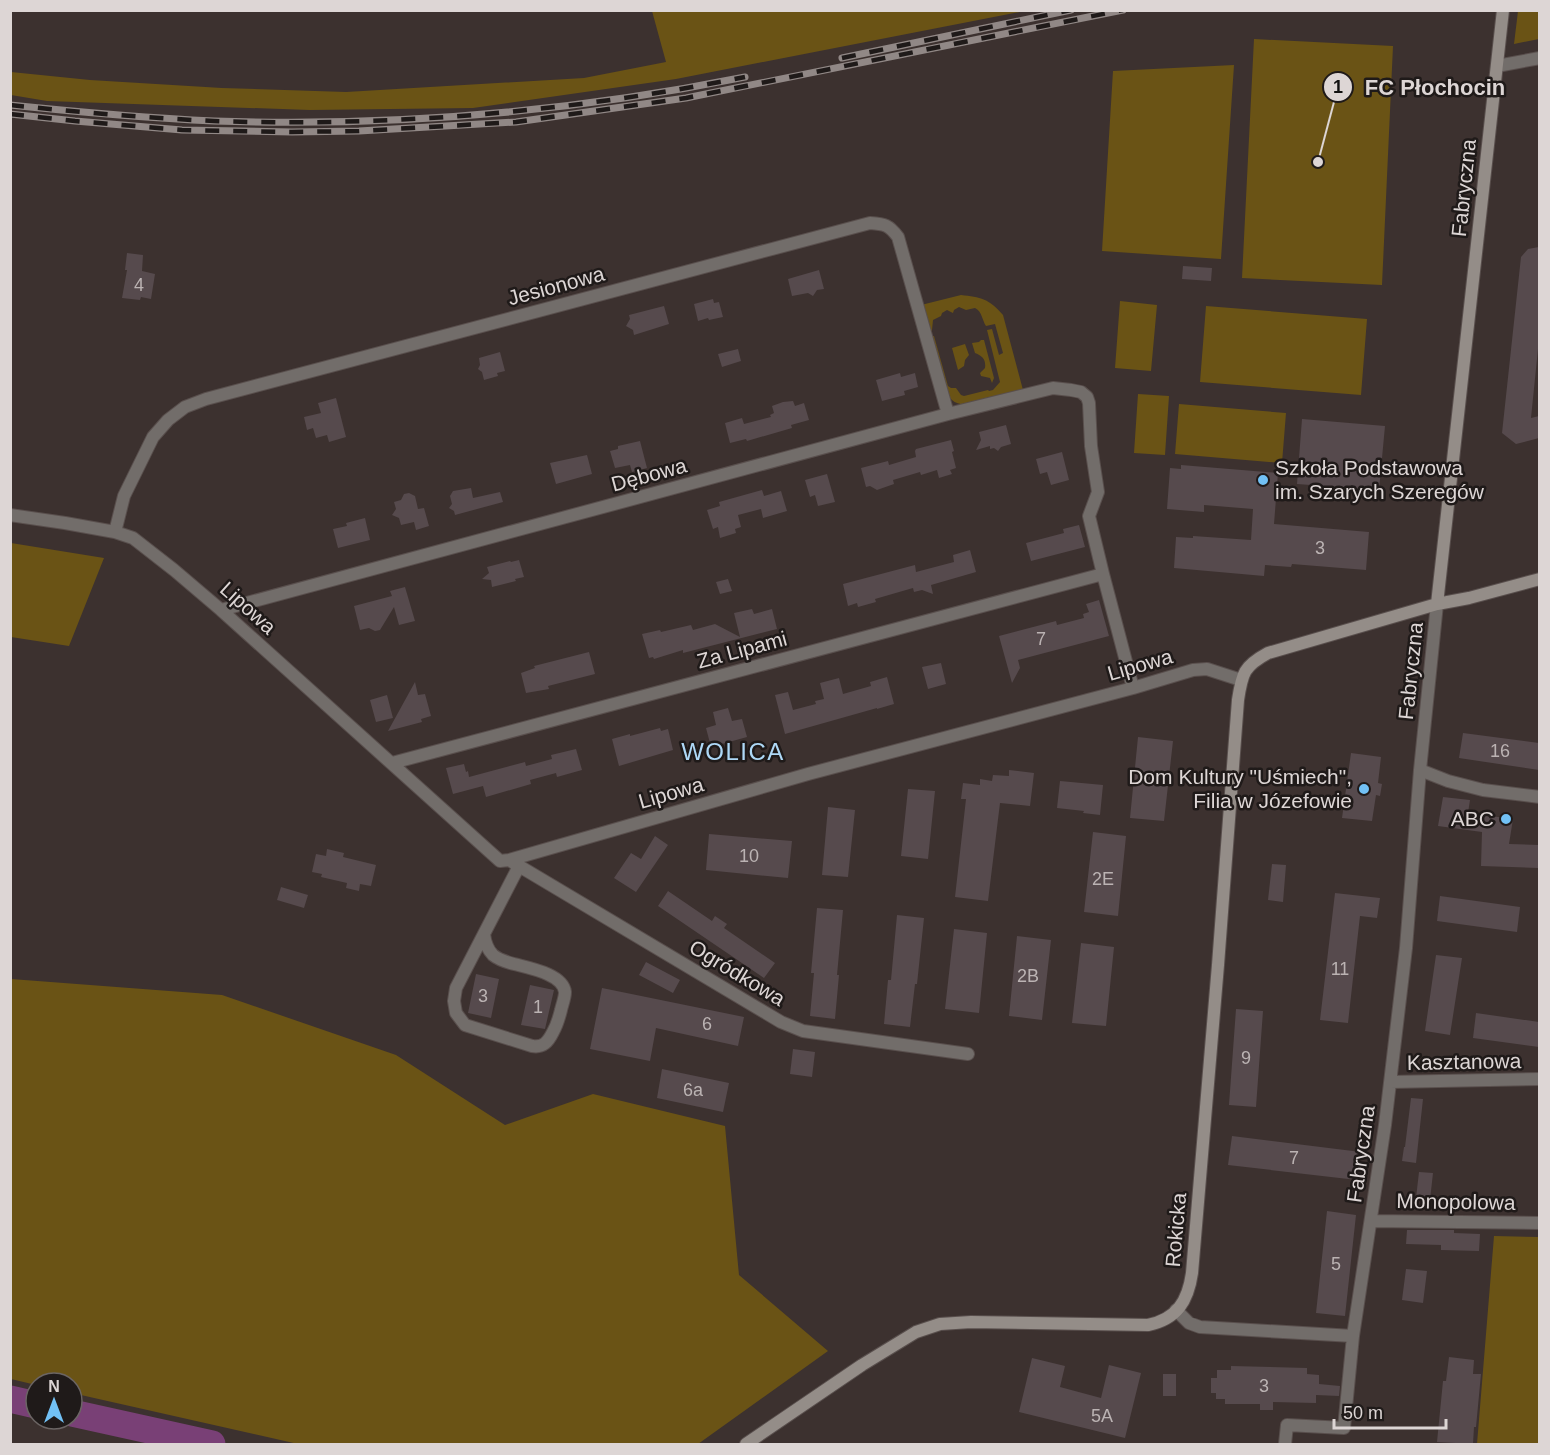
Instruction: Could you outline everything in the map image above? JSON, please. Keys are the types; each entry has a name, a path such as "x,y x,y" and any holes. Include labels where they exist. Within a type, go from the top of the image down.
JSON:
{"main road":[{"name":"Fabryczna","path":"1437,604 1503,10"},
{"path":"1241,680 1247,667 1268,653 1437,604 1539,579"},
{"name":"Rokicka","path":"1176,1310 1187,1296 1192,1273 1241,680"},
{"path":"746,1444 862,1365 916,1332 940,1324 971,1322 1148,1325 1163,1320 1176,1310"}],"street":[{"path":"1497,66 1539,58"},
{"name":"Jesionowa","path":"116,532 124,496 153,437 168,420 186,407 206,399 870,223 883,224 891,228 898,237 948,414"},
{"name":"Dębowa","path":"221,610 948,414 1053,388 1081,392 1087,397 1089,403 1091,446 1098,492 1089,516 1102,574"},
{"name":"Lipowa","path":"10,515 116,532 133,538 221,610 500,861 514,863 808,774 1193,670 1210,670 1241,680"},
{"path":"1102,574 1133,688"},
{"name":"Za Lipami","path":"392,763 1102,574"},
{"name":"Fabryczna","path":"1285,1444 1287,1425 1344,1428 1353,1335 1390,1082 1410,905 1420,770 1437,604"},
{"path":"1420,770 1448,781 1483,790 1539,797"},
{"path":"484,934 486,945 498,959 542,972 555,978 563,986 565,993 556,1026 544,1045 532,1046 465,1025 456,1013 454,1001 456,988 484,934 514,863"},
{"name":"Ogródkowa","path":"514,863 754,1006 803,1031 968,1054"},
{"name":"Kasztanowa","path":"1390,1082 1539,1079"},
{"name":"Monopolowa","path":"1371,1221 1539,1222"},
{"path":"1176,1310 1189,1323 1200,1327 1353,1335"}],"shaded area":[{"path":"652,11 1025,11 676,79 473,108 310,110 47,101 11,95 11,72 90,80 222,88 346,92 584,78 666,62"},
{"path":"1518,11 1539,11 1539,39 1514,44"},
{"path":"1254,39 1393,46 1382,285 1242,278"},
{"path":"1234,65 1221,259 1102,251 1113,71"},
{"path":"961,295 984,300 994,305 1003,315 1023,390 965,405 955,402 948,395 938,370 929,336 934,336 948,386 956,388 961,395 993,390 1000,382 987,330 992,329 999,355 1003,353 995,324 986,326 977,309 966,310 959,307 953,313 947,310 933,320 931,332 921,305"},
{"path":"1120,301 1157,305 1151,371 1115,368"},
{"path":"1206,306 1367,319 1361,395 1200,382"},
{"path":"984,340 994,378 992,383 990,378 981,376 980,373 985,368 985,363 982,357 975,353 972,343"},
{"path":"965,344 969,355 964,366 958,370 952,348"},
{"path":"1138,394 1169,396 1165,455 1134,453"},
{"path":"1179,404 1286,413 1282,463 1175,454"},
{"path":"11,543 104,558 69,646 11,637"},
{"path":"11,979 222,995 396,1055 505,1125 593,1094 725,1126 739,1275 828,1351 698,1444 298,1444 84,1396 84,1371 24,1371 24,1382 11,1379"},
{"path":"1494,1236 1539,1237 1539,1444 1477,1444"}],"building":[{"path":"1539,247 1539,339 1531,418 1539,416 1539,438 1516,444 1502,433 1521,257 1528,249"},
{"path":"127,253 143,255 142,271 155,274 151,299 122,298 127,270 125,270"},
{"path":"1183,266 1212,268 1211,281 1182,279"},
{"path":"819,270 824,289 817,290 813,296 808,293 792,296 788,279"},
{"path":"713,299 714,303 719,302 723,317 698,321 694,304"},
{"path":"664,306 669,324 634,335 633,330 626,326 630,319 629,315"},
{"path":"738,349 741,361 722,367 718,354"},
{"path":"500,352 505,371 497,373 498,376 484,380 482,372 478,369 479,358"},
{"path":"900,373 901,377 915,373 918,387 904,391 905,395 882,401 876,380"},
{"path":"336,398 346,437 329,442 327,435 316,438 313,428 307,430 304,417 321,413 318,403"},
{"path":"793,401 795,406 804,403 809,420 791,425 792,428 747,441 746,439 730,443 725,423 742,418 744,424 771,417 770,415 774,413 772,406"},
{"path":"1302,419 1385,426 1379,490 1297,484"},
{"path":"1006,425 1011,444 1001,447 998,451 994,448 990,449 990,446 976,450 981,440 979,432"},
{"path":"951,440 956,468 950,470 952,474 939,478 937,470 921,475 920,472 893,480 894,484 877,490 870,486 866,487 861,468 888,461 889,465 916,457 916,449"},
{"path":"640,441 647,468 632,472 630,465 615,468 610,451 618,449 618,446"},
{"path":"1062,452 1069,480 1051,485 1047,472 1040,474 1036,459"},
{"path":"587,455 592,474 556,484 550,463"},
{"path":"1181,465 1278,473 1274,524 1369,532 1366,570 1292,564 1291,567 1265,565 1264,576 1174,568 1176,537 1251,540 1253,509 1204,505 1204,512 1167,509 1170,468 1181,469"},
{"path":"827,474 835,502 818,506 815,495 810,497 805,480"},
{"path":"471,488 473,498 500,492 503,502 455,515 454,511 449,508 452,504 450,496 453,491"},
{"path":"762,490 764,496 781,491 787,511 763,518 761,509 738,515 741,527 735,529 736,533 720,538 718,527 713,529 707,510 720,506 719,502"},
{"path":"409,493 415,496 418,509 424,508 429,526 416,530 414,522 401,525 399,518 392,515 396,509 394,502 401,500 404,494"},
{"path":"365,518 370,540 338,548 333,529"},
{"path":"1079,525 1085,547 1031,561 1026,543 1064,533 1063,529"},
{"path":"970,550 976,572 931,585 933,594 922,590 914,592 913,588 875,599 876,602 858,607 857,603 848,606 843,584 915,565 916,572 954,562 953,555"},
{"path":"519,560 524,577 492,587 491,580 482,579 489,573 487,567"},
{"path":"728,579 732,591 720,594 716,582"},
{"path":"405,587 415,621 399,625 394,607 380,630 375,631 369,628 360,630 354,606 392,596 390,591"},
{"path":"1099,600 1109,636 1018,660 1020,668 1012,683 999,636 1056,621 1057,625 1084,618 1083,614 1089,612 1086,604"},
{"path":"752,609 754,614 772,609 777,629 683,653 683,650 654,659 649,658 642,634 691,625 693,630 715,624 740,637 734,613"},
{"path":"589,652 595,674 548,686 549,689 526,693 521,673 535,668 534,666"},
{"path":"941,663 946,684 928,689 922,667"},
{"path":"887,677 894,704 785,734 775,695 788,692 793,710 816,704 815,701 824,699 820,683 839,678 843,694 871,686 870,682"},
{"path":"415,682 418,695 425,694 431,716 421,719 422,722 388,731"},
{"path":"387,695 393,718 376,722 370,700"},
{"path":"728,708 732,721 742,719 747,737 711,747 706,728 716,725 713,712"},
{"path":"660,728 661,731 668,729 673,750 619,766 612,739"},
{"path":"1463,733 1539,743 1539,770 1459,758"},
{"path":"1138,737 1173,741 1164,821 1130,818"},
{"path":"576,749 582,770 557,777 556,773 530,780 531,784 486,797 483,786 453,794 446,768 464,764 469,777 525,762 526,766 552,759 551,755"},
{"name":"Dom Kultury \"Uśmiech\", Filia w Józefowie","path":"1351,753 1381,757 1378,783 1382,784 1380,796 1376,795 1372,821 1342,818"},
{"path":"1009,770 1034,773 1030,806 1000,803 988,901 955,897 966,799 961,799 963,783 980,785 980,779 992,781 993,775 1009,776"},
{"path":"1060,781 1103,785 1100,815 1057,808"},
{"path":"908,789 935,791 928,859 901,856"},
{"path":"1443,797 1470,800 1468,813 1513,819 1509,844 1539,845 1538,868 1481,866 1482,832 1438,826"},
{"path":"828,807 855,810 848,877 822,875"},
{"path":"1093,832 1126,836 1118,916 1084,912"},
{"path":"709,834 792,841 788,878 706,870"},
{"path":"655,836 668,845 636,892 614,878 631,853 641,859"},
{"path":"327,849 344,853 343,857 376,865 371,886 360,884 359,891 346,888 347,883 321,877 322,874 312,872 316,854 326,856"},
{"path":"1272,864 1286,865 1283,902 1268,900"},
{"path":"281,887 308,895 304,908 277,900"},
{"path":"668,891 712,921 715,916 727,924 724,928 775,963 764,978 658,906"},
{"path":"1335,893 1380,898 1377,918 1360,916 1348,1023 1320,1020"},
{"path":"1440,896 1520,907 1517,932 1437,921"},
{"path":"817,908 843,910 835,1019 810,1016"},
{"path":"897,915 924,918 910,1027 884,1024"},
{"path":"954,929 987,933 979,1013 945,1009"},
{"path":"1017,936 1051,940 1042,1020 1009,1016"},
{"path":"1081,943 1114,947 1106,1026 1072,1023"},
{"path":"1436,955 1462,958 1450,1035 1425,1031"},
{"path":"646,962 680,980 673,993 639,975"},
{"path":"476,974 499,979 491,1018 468,1013"},
{"path":"530,985 554,990 545,1029 521,1025"},
{"path":"602,988 744,1017 738,1046 656,1028 650,1061 590,1049"},
{"path":"1236,1009 1263,1011 1256,1107 1229,1105"},
{"path":"1476,1013 1539,1022 1539,1047 1473,1038"},
{"path":"793,1049 815,1052 812,1077 790,1074"},
{"path":"662,1069 729,1083 723,1112 657,1098"},
{"path":"1411,1098 1423,1099 1416,1163 1402,1161"},
{"path":"1232,1136 1361,1152 1357,1180 1228,1165"},
{"path":"1419,1172 1433,1173 1430,1200 1416,1198"},
{"path":"1327,1211 1356,1215 1345,1316 1316,1313"},
{"path":"1407,1230 1454,1230 1454,1233 1480,1234 1479,1251 1441,1250 1441,1245 1406,1244"},
{"path":"1406,1269 1427,1271 1423,1303 1402,1300"},
{"path":"1449,1357 1474,1360 1473,1374 1481,1374 1473,1444 1437,1442 1443,1381 1446,1381"},
{"path":"1032,1358 1065,1366 1060,1387 1101,1398 1109,1365 1141,1373 1125,1438 1019,1412"},
{"path":"1231,1366 1307,1368 1307,1374 1319,1375 1319,1384 1340,1386 1339,1396 1316,1395 1316,1403 1273,1402 1273,1410 1260,1410 1260,1404 1225,1404 1225,1399 1216,1399 1216,1393 1211,1393 1211,1378 1217,1378 1217,1370 1231,1370"},
{"path":"1163,1374 1176,1374 1176,1396 1163,1396"}],"waterway":[{"path":"10,1399 24,1402"},
{"path":"84,1416 212,1444"}],"railway":[{"path":"842,58 1071,10"},
{"path":"10,114 182,130 292,132 359,131 516,122 686,98 1123,10"},
{"path":"10,105 214,121 347,122 547,108 745,77"}],"place":[{"name":"FC Płochocin","path":"1318,162"},
{"name":"Szkoła Podstawowa im. Szarych Szeregów","path":"1263,480"},
{"name":"Dom Kultury \"Uśmiech\", Filia w Józefowie","path":"1364,789"},
{"name":"ABC","path":"1506,819"}],"district":[{"name":"WOLICA","path":"733,752"}]}
